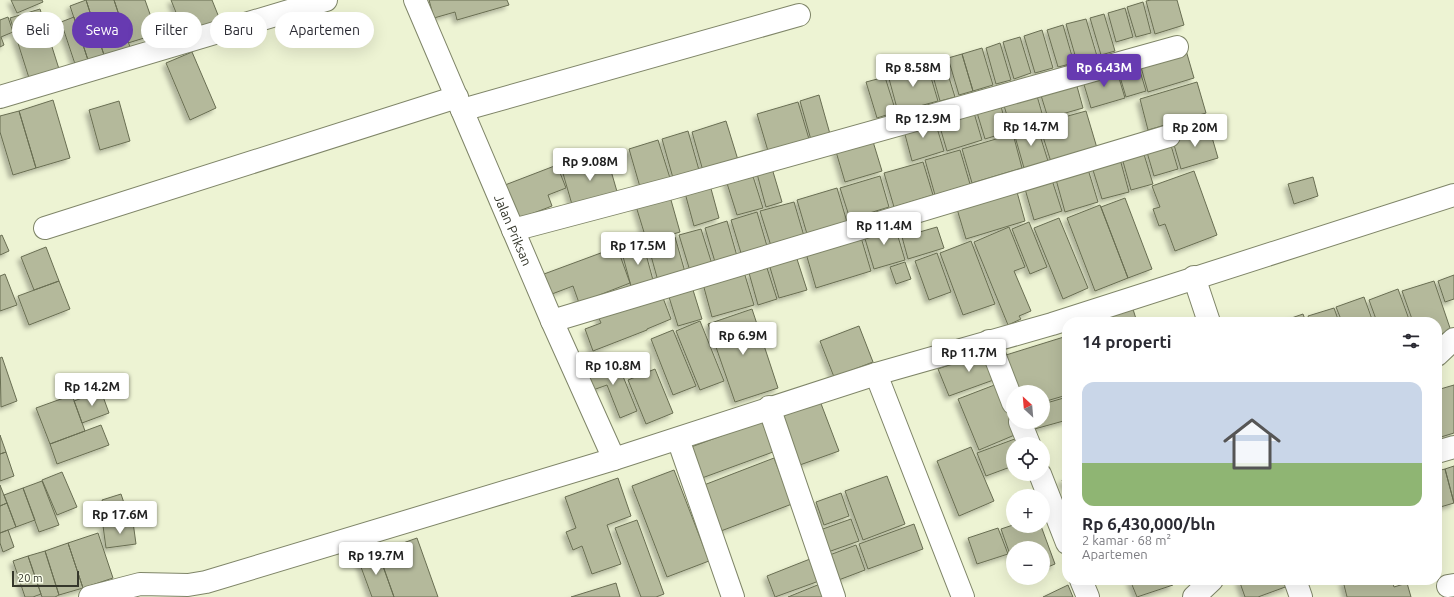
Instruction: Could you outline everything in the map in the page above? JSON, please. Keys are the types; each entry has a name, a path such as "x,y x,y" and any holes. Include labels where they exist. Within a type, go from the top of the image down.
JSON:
{"street":[{"path":"0,97 326,0"},
{"name":"Jalan Priksan","path":"415,0 552,321 614,459"},
{"path":"45,228 459,104 799,15"},
{"path":"513,230 680,186 1177,47"},
{"path":"552,321 1169,136"},
{"path":"1099,316 1194,277 1454,195"},
{"path":"1194,277 1207,317"},
{"path":"90,597 140,584 188,585 206,582 614,459 678,439 769,407 876,374 989,341 1062,324"},
{"path":"1442,350 1454,338"},
{"path":"989,341 1006,385"},
{"path":"876,374 963,597"},
{"path":"769,407 834,597"},
{"path":"678,439 733,597"},
{"path":"1442,451 1454,447"},
{"path":"1043,481 1062,530"},
{"path":"1083,585 1088,597"},
{"path":"1186,585 1190,597"},
{"path":"1194,597 1207,585"},
{"path":"1297,585 1301,597"}],"building":[{"path":"11,0 42,0 43,2 19,12 17,12"},
{"path":"86,0 90,12 72,12 70,6"},
{"path":"86,0 114,0 118,12 90,12"},
{"path":"114,0 145,0 149,12 141,12 141,39 133,41 133,12 118,12"},
{"path":"171,0 212,0 217,12 210,12 210,24 202,27 202,12 176,12"},
{"path":"429,0 507,0 509,5 457,20 455,12 434,18"},
{"path":"1177,0 1184,25 1155,34 1146,1"},
{"path":"1143,2 1151,33 1136,37 1127,7"},
{"path":"1125,8 1133,37 1116,42 1108,13"},
{"path":"40,9 41,12 30,12"},
{"path":"1104,14 1115,51 1101,55 1090,18"},
{"path":"8,17 12,32 1,37 4,45 0,47 0,20"},
{"path":"72,18 72,48 84,48 88,60 75,64 64,31 64,21"},
{"path":"1086,19 1097,56 1077,62 1066,24"},
{"path":"1063,25 1074,63 1058,67 1047,30"},
{"path":"1042,30 1053,68 1035,73 1024,36"},
{"path":"1020,37 1031,73 1014,79 1003,42"},
{"path":"1000,43 1011,80 996,84 986,48"},
{"path":"1185,47 1194,78 1148,92 1139,60"},
{"path":"20,48 52,48 59,69 29,78"},
{"path":"84,48 102,48 105,58 88,60"},
{"path":"102,48 130,48 131,50 105,58"},
{"path":"982,48 993,85 973,91 962,54"},
{"path":"192,52 216,108 190,120 166,63"},
{"path":"962,54 973,91 959,95 948,58"},
{"path":"943,58 955,97 940,101 929,62"},
{"path":"1137,61 1146,91 1126,97 1117,67"},
{"path":"927,64 938,101 898,112 888,75"},
{"path":"1116,68 1125,98 1091,108 1082,78"},
{"path":"885,77 896,112 877,118 866,82"},
{"path":"1075,79 1083,108 1048,118 1039,89"},
{"path":"1197,82 1206,113 1148,130 1140,99"},
{"path":"1035,89 1044,120 1011,129 1002,99"},
{"path":"819,95 830,134 811,140 800,101"},
{"path":"999,99 1008,132 985,139 975,106"},
{"path":"53,100 70,158 36,168 19,111"},
{"path":"119,101 130,141 100,150 89,110"},
{"path":"798,102 809,139 768,151 757,114"},
{"path":"972,106 982,140 947,151 937,117"},
{"path":"19,111 36,168 13,175 0,132 0,116"},
{"path":"1086,111 1097,148 1051,162 1039,124"},
{"path":"934,118 944,151 912,161 903,127"},
{"path":"726,121 738,160 703,171 692,132"},
{"path":"1037,126 1048,161 1024,168 1014,133"},
{"path":"1209,127 1218,158 1181,169 1172,138"},
{"path":"688,131 699,170 673,178 662,139"},
{"path":"1013,134 1022,168 972,183 962,149"},
{"path":"871,135 882,171 845,182 834,145"},
{"path":"658,140 670,178 640,187 629,149"},
{"path":"1170,142 1178,169 1154,176 1146,149"},
{"path":"960,150 970,184 935,195 925,160"},
{"path":"1143,151 1153,184 1131,190 1122,158"},
{"path":"607,157 618,195 573,208 562,170"},
{"path":"1120,159 1129,192 1102,199 1092,167"},
{"path":"923,162 933,195 894,207 884,173"},
{"path":"557,165 566,188 548,195 552,206 518,219 505,185"},
{"path":"771,165 782,202 766,207 756,170"},
{"path":"1087,166 1098,202 1065,212 1055,176"},
{"path":"751,170 763,208 737,215 725,177"},
{"path":"1194,171 1217,235 1175,251 1165,224 1159,226 1153,209 1160,207 1152,186"},
{"path":"880,176 889,207 850,219 840,188"},
{"path":"1313,177 1318,196 1294,204 1288,184"},
{"path":"1052,180 1062,211 1034,220 1025,189"},
{"path":"710,185 719,218 694,226 685,193"},
{"path":"837,188 847,222 807,234 797,200"},
{"path":"1017,192 1025,221 966,239 957,209"},
{"path":"669,193 680,232 647,242 635,203"},
{"path":"1125,198 1152,269 1128,278 1101,207"},
{"path":"794,202 804,236 771,246 760,211"},
{"path":"1100,205 1128,278 1095,291 1067,218"},
{"path":"757,212 767,246 741,253 731,220"},
{"path":"1059,218 1088,288 1063,299 1034,228"},
{"path":"727,221 737,256 715,262 705,228"},
{"path":"1029,222 1047,267 1030,274 1012,229"},
{"path":"894,223 905,260 874,269 863,232"},
{"path":"937,227 944,248 908,259 902,237"},
{"path":"1009,227 1025,267 1014,271 1031,311 1019,316 1021,319 1008,325 974,242"},
{"path":"701,229 712,264 690,271 679,235"},
{"path":"860,234 871,271 816,288 805,250"},
{"path":"2,235 9,251 0,255 0,236"},
{"path":"675,237 685,272 658,281 648,245"},
{"path":"971,241 995,304 963,315 940,253"},
{"path":"46,247 59,281 34,290 21,257"},
{"path":"617,247 630,283 579,303 573,286 552,294 544,274"},
{"path":"644,247 653,280 631,286 622,253"},
{"path":"937,253 951,292 929,300 915,261"},
{"path":"796,256 807,290 779,298 769,264"},
{"path":"905,262 911,279 896,284 890,267"},
{"path":"767,268 777,299 758,305 749,273"},
{"path":"744,272 754,305 712,317 703,284"},
{"path":"5,274 17,305 0,311 0,276"},
{"path":"1454,275 1454,299 1445,302 1438,281"},
{"path":"59,281 70,309 29,325 18,296"},
{"path":"1434,281 1451,331 1442,334 1442,317 1411,317 1402,291"},
{"path":"1398,289 1408,317 1375,317 1369,300"},
{"path":"660,290 671,319 593,351 585,329 601,323 597,314"},
{"path":"693,290 702,319 678,326 669,297"},
{"path":"1364,297 1371,317 1340,317 1336,307"},
{"path":"1132,306 1135,317 1102,317"},
{"path":"1334,308 1337,317 1308,317"},
{"path":"752,309 778,388 735,402 708,324"},
{"path":"1303,314 1304,317 1294,317"},
{"path":"700,321 724,381 700,390 676,331"},
{"path":"859,326 873,362 834,377 820,341"},
{"path":"673,330 696,386 673,395 651,339"},
{"path":"1062,338 1062,396 1050,400 1050,385 1016,385 1006,355"},
{"path":"989,350 999,378 949,396 938,369"},
{"path":"2,357 17,401 1,407 0,358"},
{"path":"616,359 637,411 620,418 607,385 593,390 585,372"},
{"path":"655,369 673,413 646,424 628,380"},
{"path":"997,384 1006,406 1006,429 1015,429 1017,434 1006,437 1006,439 979,450 958,399"},
{"path":"1454,385 1454,433 1442,437 1442,389"},
{"path":"101,391 109,413 82,423 74,401"},
{"path":"72,395 85,431 50,444 36,408"},
{"path":"1062,398 1062,421 1050,425 1050,402"},
{"path":"820,401 839,451 797,466 778,417"},
{"path":"762,421 773,452 702,478 691,447"},
{"path":"101,425 109,445 57,464 50,444"},
{"path":"0,435 6,452 0,454"},
{"path":"1006,442 1006,469 986,476 977,453"},
{"path":"971,447 994,501 959,516 937,461"},
{"path":"6,452 14,476 0,481 0,454"},
{"path":"774,458 792,504 721,531 704,485"},
{"path":"1454,466 1454,503 1445,469"},
{"path":"1445,469 1454,503 1442,507 1442,470"},
{"path":"674,470 709,561 667,577 632,486"},
{"path":"62,472 77,507 57,515 42,480"},
{"path":"887,476 905,524 863,540 845,491"},
{"path":"618,478 631,516 607,525 621,564 592,574 582,546 573,550 566,532 576,528 565,497"},
{"path":"42,481 59,525 39,532 23,488"},
{"path":"0,485 7,503 0,506"},
{"path":"23,488 35,520 16,527 4,495"},
{"path":"841,493 849,516 824,525 816,502"},
{"path":"121,494 127,512 108,519 102,500"},
{"path":"7,503 16,527 0,533 0,506"},
{"path":"851,519 859,541 828,552 820,530"},
{"path":"637,520 664,594 656,597 641,597 615,528"},
{"path":"133,522 136,544 106,548 103,526"},
{"path":"914,524 923,549 868,569 859,544"},
{"path":"1006,527 1006,533 1044,533 1047,541 1006,541 1006,543 1001,529"},
{"path":"998,528 1006,549 1006,555 977,564 968,538"},
{"path":"8,530 14,547 3,552 0,543 0,533"},
{"path":"98,533 113,578 83,588 68,543"},
{"path":"417,538 438,597 394,597 378,552"},
{"path":"68,543 83,588 59,595 45,551"},
{"path":"856,545 865,570 836,581 827,556"},
{"path":"1050,550 1055,564 1050,566"},
{"path":"45,551 59,595 55,597 42,597 28,556"},
{"path":"378,552 394,597 372,597 358,559"},
{"path":"28,556 41,594 33,597 25,597 13,561"},
{"path":"810,559 819,581 775,597 767,576"},
{"path":"616,583 620,597 571,597"},
{"path":"820,584 826,597 788,597"},
{"path":"1068,585 1073,597 1043,597"},
{"path":"1132,585 1173,585 1137,597"},
{"path":"1241,585 1288,586 1258,597 1245,597"},
{"path":"1344,585 1393,585 1394,587 1408,585 1411,597 1347,597"}]}
